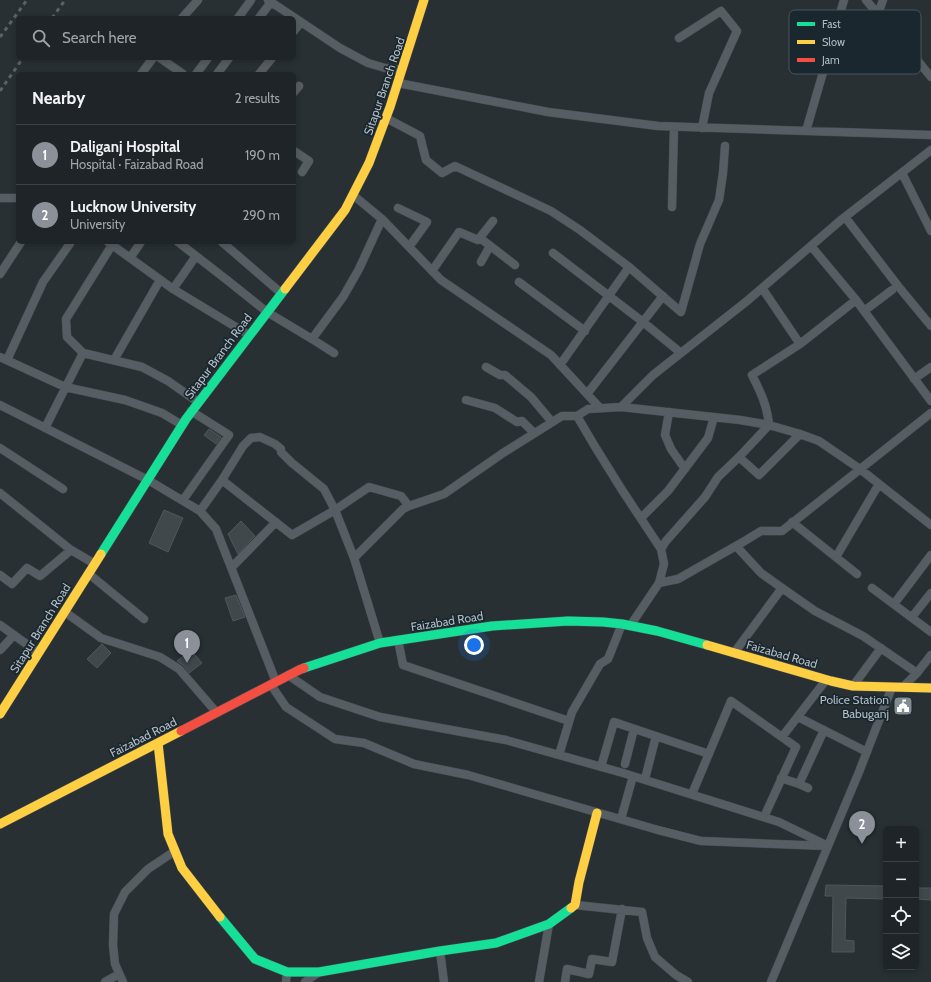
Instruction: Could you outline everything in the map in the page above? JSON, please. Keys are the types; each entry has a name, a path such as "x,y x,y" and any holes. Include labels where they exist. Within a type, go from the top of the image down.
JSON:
{"street":[{"path":"184,16 198,0"},
{"path":"239,16 251,0"},
{"name":"Sitapur Branch Road","path":"0,714 191,411 345,210 369,163 386,118 424,0"},
{"path":"841,10 844,0"},
{"path":"866,0 875,10"},
{"path":"879,10 883,0"},
{"path":"260,16 270,1 292,16"},
{"path":"679,38 721,11 737,31 710,93 702,128"},
{"path":"296,19 340,48 368,63 385,68 402,70"},
{"path":"296,28 301,22"},
{"path":"142,72 152,60"},
{"path":"163,60 179,72"},
{"path":"198,72 206,60"},
{"path":"218,72 228,60"},
{"path":"261,72 270,60"},
{"path":"921,65 931,77"},
{"path":"806,131 822,74"},
{"path":"398,83 548,112 658,126 931,135"},
{"path":"386,118 420,136 426,160 442,173 455,166 551,211 580,230 629,267 681,312 700,244 719,200 725,146"},
{"path":"672,207 674,127"},
{"path":"621,407 653,376 762,288 845,217 931,150"},
{"path":"296,152 310,161 302,172"},
{"path":"902,172 931,230"},
{"path":"353,195 382,219 441,280 551,355 600,408"},
{"path":"0,198 16,198"},
{"path":"398,208 427,222 409,247"},
{"path":"845,217 931,326"},
{"path":"312,339 343,297 359,269 382,219"},
{"path":"432,271 459,232 478,240 493,221"},
{"path":"480,238 515,265"},
{"path":"0,274 20,244"},
{"path":"70,244 43,282 4,359 65,387 125,400 162,413 182,425"},
{"path":"198,402 168,381 142,367 83,353 67,337 66,320 110,244 160,280 249,335"},
{"path":"130,258 140,244"},
{"path":"181,244 267,312 334,353"},
{"path":"224,244 281,293"},
{"path":"481,262 490,246"},
{"path":"811,246 864,310 931,401"},
{"path":"553,253 681,353"},
{"path":"174,289 196,256"},
{"path":"560,365 629,267"},
{"path":"114,360 160,280"},
{"path":"518,282 584,331"},
{"path":"762,288 800,344"},
{"path":"864,310 892,290"},
{"path":"587,394 663,296"},
{"path":"661,549 666,541 705,497 718,477 769,425 768,413 764,401 752,375 800,344 856,300"},
{"path":"45,428 83,353"},
{"path":"486,367 500,375 505,375 510,379 531,397 552,422"},
{"path":"914,379 931,367"},
{"path":"466,400 495,408 517,422 522,421 534,433"},
{"path":"0,405 148,480 200,511 216,529 232,567 274,683 286,707 335,739 364,743 414,764 468,775 621,820 701,841 828,846"},
{"path":"354,558 402,509 444,494 534,433 562,416 577,416 588,409 600,408 621,407 740,420 769,425 800,434 819,442 860,469 931,525"},
{"path":"182,500 228,435 191,411"},
{"path":"669,412 664,435 671,449 685,469"},
{"path":"659,584 678,579 761,531 782,531 931,413"},
{"path":"559,755 572,712 600,664 608,659 626,625 659,584 664,564 661,549 622,490 577,416"},
{"path":"641,518 668,491 708,438 714,417"},
{"path":"739,457 759,475 800,434"},
{"path":"200,511 222,480 243,446 251,438 260,437 275,444 292,463 324,489 335,510 354,558 380,642"},
{"path":"0,448 63,489"},
{"path":"222,480 292,535 335,510 369,487 401,496 409,506"},
{"path":"836,557 879,484"},
{"path":"0,493 71,550 95,564"},
{"path":"232,567 276,522"},
{"path":"792,522 857,574"},
{"path":"736,546 761,572 782,588 815,611 863,636 918,673"},
{"path":"0,575 12,584 27,568 40,576 71,550"},
{"path":"894,604 931,555"},
{"path":"89,574 144,619"},
{"path":"734,653 782,588"},
{"path":"872,588 931,632"},
{"path":"912,617 931,593"},
{"path":"64,612 101,638 160,657 179,669 217,713"},
{"name":"Faizabad Road","path":"0,824 288,675 380,642 492,626 568,621 603,622 656,631 826,680 853,686 931,688"},
{"path":"0,625 39,653"},
{"path":"0,650 14,635"},
{"path":"398,640 403,665 569,721"},
{"path":"853,686 882,648"},
{"path":"903,687 918,673 931,655"},
{"path":"288,675 320,697 380,717 506,740 645,779 779,822 828,846"},
{"path":"782,737 826,680"},
{"path":"771,982 867,752 892,687"},
{"path":"692,794 731,701 796,747 764,817"},
{"path":"798,717 867,752"},
{"path":"600,767 614,722 709,754"},
{"path":"625,764 634,729"},
{"path":"799,784 824,730"},
{"path":"645,779 656,736"},
{"path":"158,743 168,834 182,868 206,900 255,959 287,972 319,972 496,943 549,924 575,904 579,882 597,813"},
{"path":"621,820 633,776"},
{"path":"782,778 808,788"},
{"path":"123,982 115,964 113,945 114,914 125,892 148,869 175,850"},
{"path":"575,904 642,912 646,938 655,957 676,975 688,982"},
{"path":"565,982 567,969 589,974 592,959 612,962 622,909"},
{"path":"539,982 549,924"},
{"path":"440,951 444,982"},
{"path":"286,982 287,972"},
{"path":"305,982 319,972"},
{"path":"105,982 119,974"}],"building":[{"path":"209,429 221,437 216,444 204,435"},
{"path":"164,510 183,518 168,552 149,543"},
{"path":"241,521 255,536 238,554 228,534"},
{"path":"236,595 245,617 233,621 225,598"},
{"path":"102,644 111,653 97,668 87,659"},
{"path":"191,650 202,663 189,673 183,665 177,661"},
{"path":"826,885 883,886 883,899 846,898 845,940 854,941 854,952 832,952 833,896 825,896"},
{"path":"919,888 931,888 931,900 919,899"}],"railway":[{"path":"0,37 27,0"},
{"path":"53,16 65,0"},
{"path":"0,91 22,60"}],"traffic: fast":[{"path":"101,554 186,419 285,289"},
{"path":"304,668 380,643 492,626 568,621 622,624 657,631 707,645"},
{"path":"220,917 255,959 287,972 319,972 496,943 549,924 571,908"}],"traffic: slow":[{"path":"285,289 345,210 369,163 390,107 424,0"},
{"path":"0,714 101,554"},
{"path":"707,645 853,686 931,688"},
{"path":"0,824 181,731"},
{"path":"158,743 168,834 182,868 220,917"},
{"path":"571,908 575,905 579,882 597,813"}],"traffic: jam":[{"path":"181,731 304,668"}],"place":[{"name":"Daliganj Hospital","path":"187,663"},
{"name":"Police Station Babuganj","path":"903,706"},
{"name":"Lucknow University","path":"862,844"}]}
